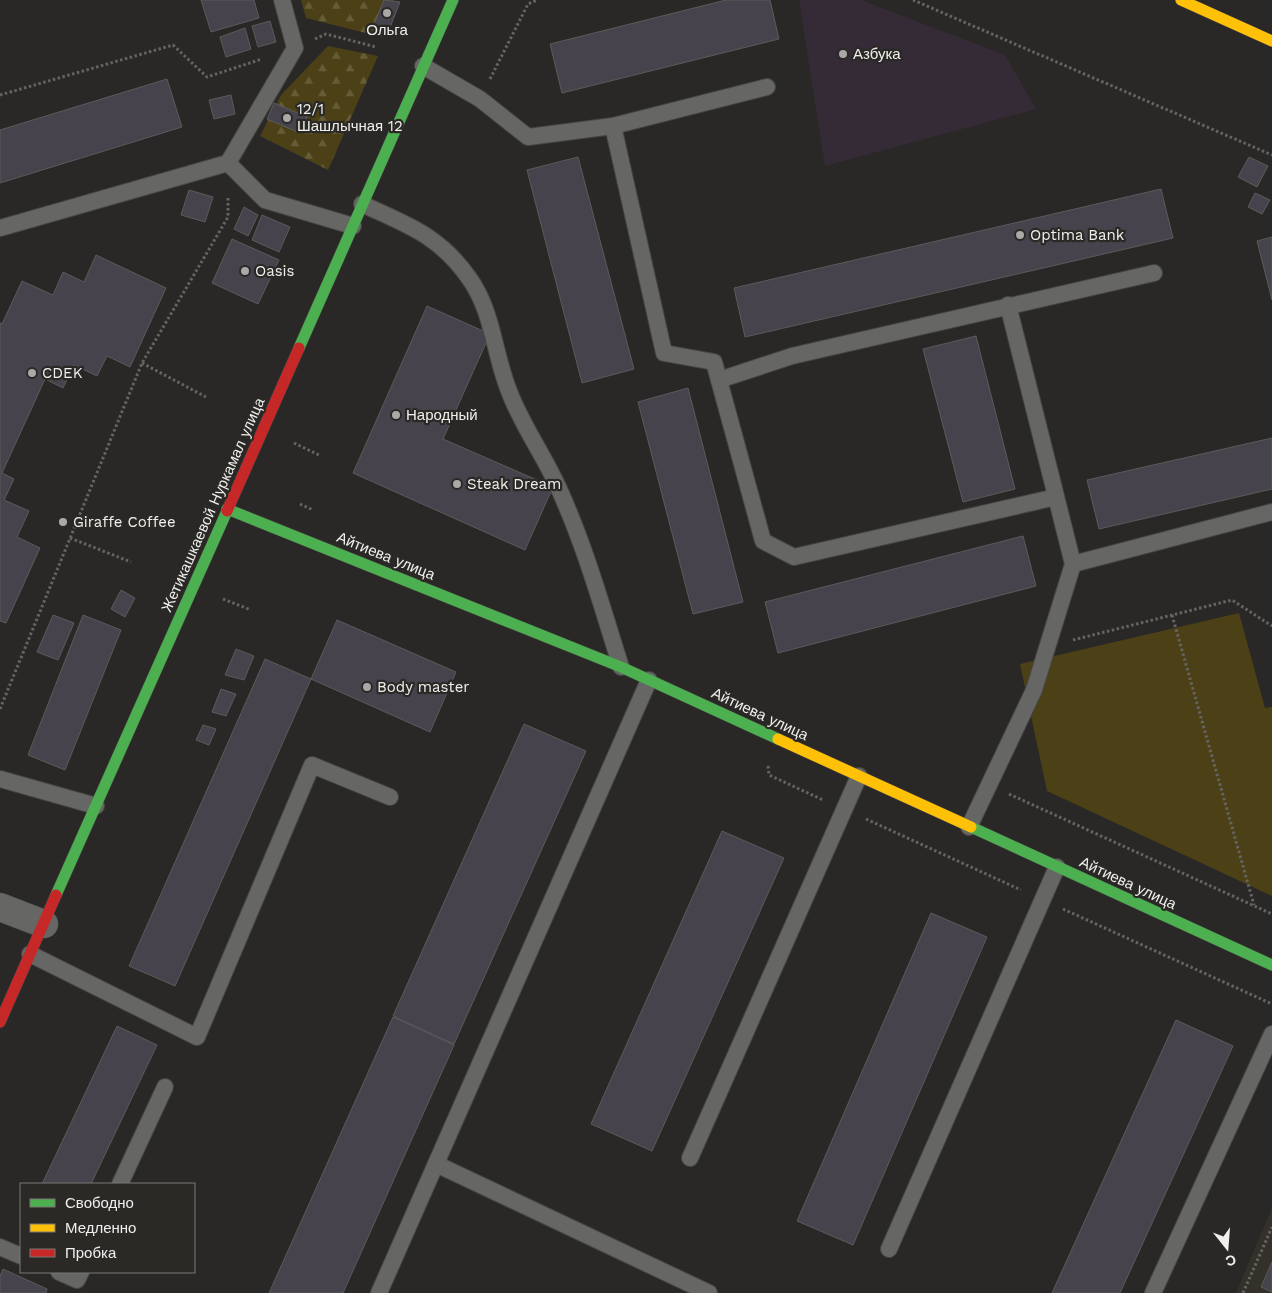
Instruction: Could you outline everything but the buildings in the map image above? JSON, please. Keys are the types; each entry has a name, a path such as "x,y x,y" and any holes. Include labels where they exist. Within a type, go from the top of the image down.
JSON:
{"street":[{"name":"Жетикашкаевой Нуркамал улица","path":"0,1022 453,0"},
{"path":"1181,0 1272,41"},
{"name":"Айтиева улица","path":"227,509 621,667 1272,965"},
{"path":"0,908 44,924"}],"lane":[{"path":"0,228 228,163 295,48 282,0"},
{"path":"423,66 480,99 528,137 613,126 767,87"},
{"path":"613,126 664,353 714,362 763,541 794,557 1056,497"},
{"path":"228,163 266,200 353,226"},
{"path":"362,204 437,241 469,277 485,304 509,392 529,434 552,472 565,501 587,558 621,667"},
{"path":"719,380 792,356 1154,272"},
{"path":"969,826 1034,690 1073,564 1008,305"},
{"path":"1073,564 1272,512"},
{"path":"378,1293 650,680"},
{"path":"30,954 197,1037 312,765 390,797"},
{"path":"690,1158 859,776"},
{"path":"0,779 96,806"},
{"path":"889,1249 1057,866"},
{"path":"1153,1293 1272,1034"},
{"path":"120,1183 165,1087"},
{"path":"436,1164 709,1293"},
{"path":"0,1247 20,1256"},
{"path":"61,1273 76,1281"}],"path":[{"path":"480,99 528,4 537,0"},
{"path":"913,0 1272,155"},
{"path":"0,95 173,45 207,77 295,48 326,34 376,46"},
{"path":"0,709 142,363 228,217 228,163"},
{"path":"142,363 206,397"},
{"path":"294,443 321,456"},
{"path":"70,538 131,562"},
{"path":"223,599 251,610"},
{"path":"1047,646 1232,600 1272,626"},
{"path":"1172,615 1254,906"},
{"path":"765,733 769,775 1272,1004"},
{"path":"989,785 1272,914"},
{"path":"1244,1293 1272,1227"}],"shaded area":[{"path":"799,0 861,0 1005,55 1036,109 825,166"},
{"path":"1272,1208 1272,1293 1236,1293"}],"green space":[{"path":"301,0 394,0 382,37 306,18"},
{"path":"328,46 378,56 328,170 260,136 281,95"},
{"path":"1239,613 1265,708 1272,707 1272,896 1047,791 1020,664"}],"traffic: fast":[{"path":"299,348 453,0"},
{"path":"227,509 621,667 778,739"},
{"path":"56,895 227,511"},
{"path":"971,827 1272,965"}],"traffic: slow":[{"path":"1181,0 1272,41"},
{"path":"778,739 971,827"}],"traffic: jam":[{"path":"227,511 299,348"},
{"path":"0,1022 56,895"}],"place":[{"name":"Ольга","path":"387,13"},
{"name":"Азбука","path":"843,54"},
{"name":"12/1 Шашлычная 12","path":"287,118"},
{"name":"Optima Bank","path":"1020,235"},
{"name":"Oasis","path":"245,271"},
{"name":"CDEK","path":"32,373"},
{"name":"Народный","path":"396,415"},
{"name":"Steak Dream","path":"457,484"},
{"name":"Giraffe Coffee","path":"63,522"},
{"name":"Body master","path":"367,687"}]}
